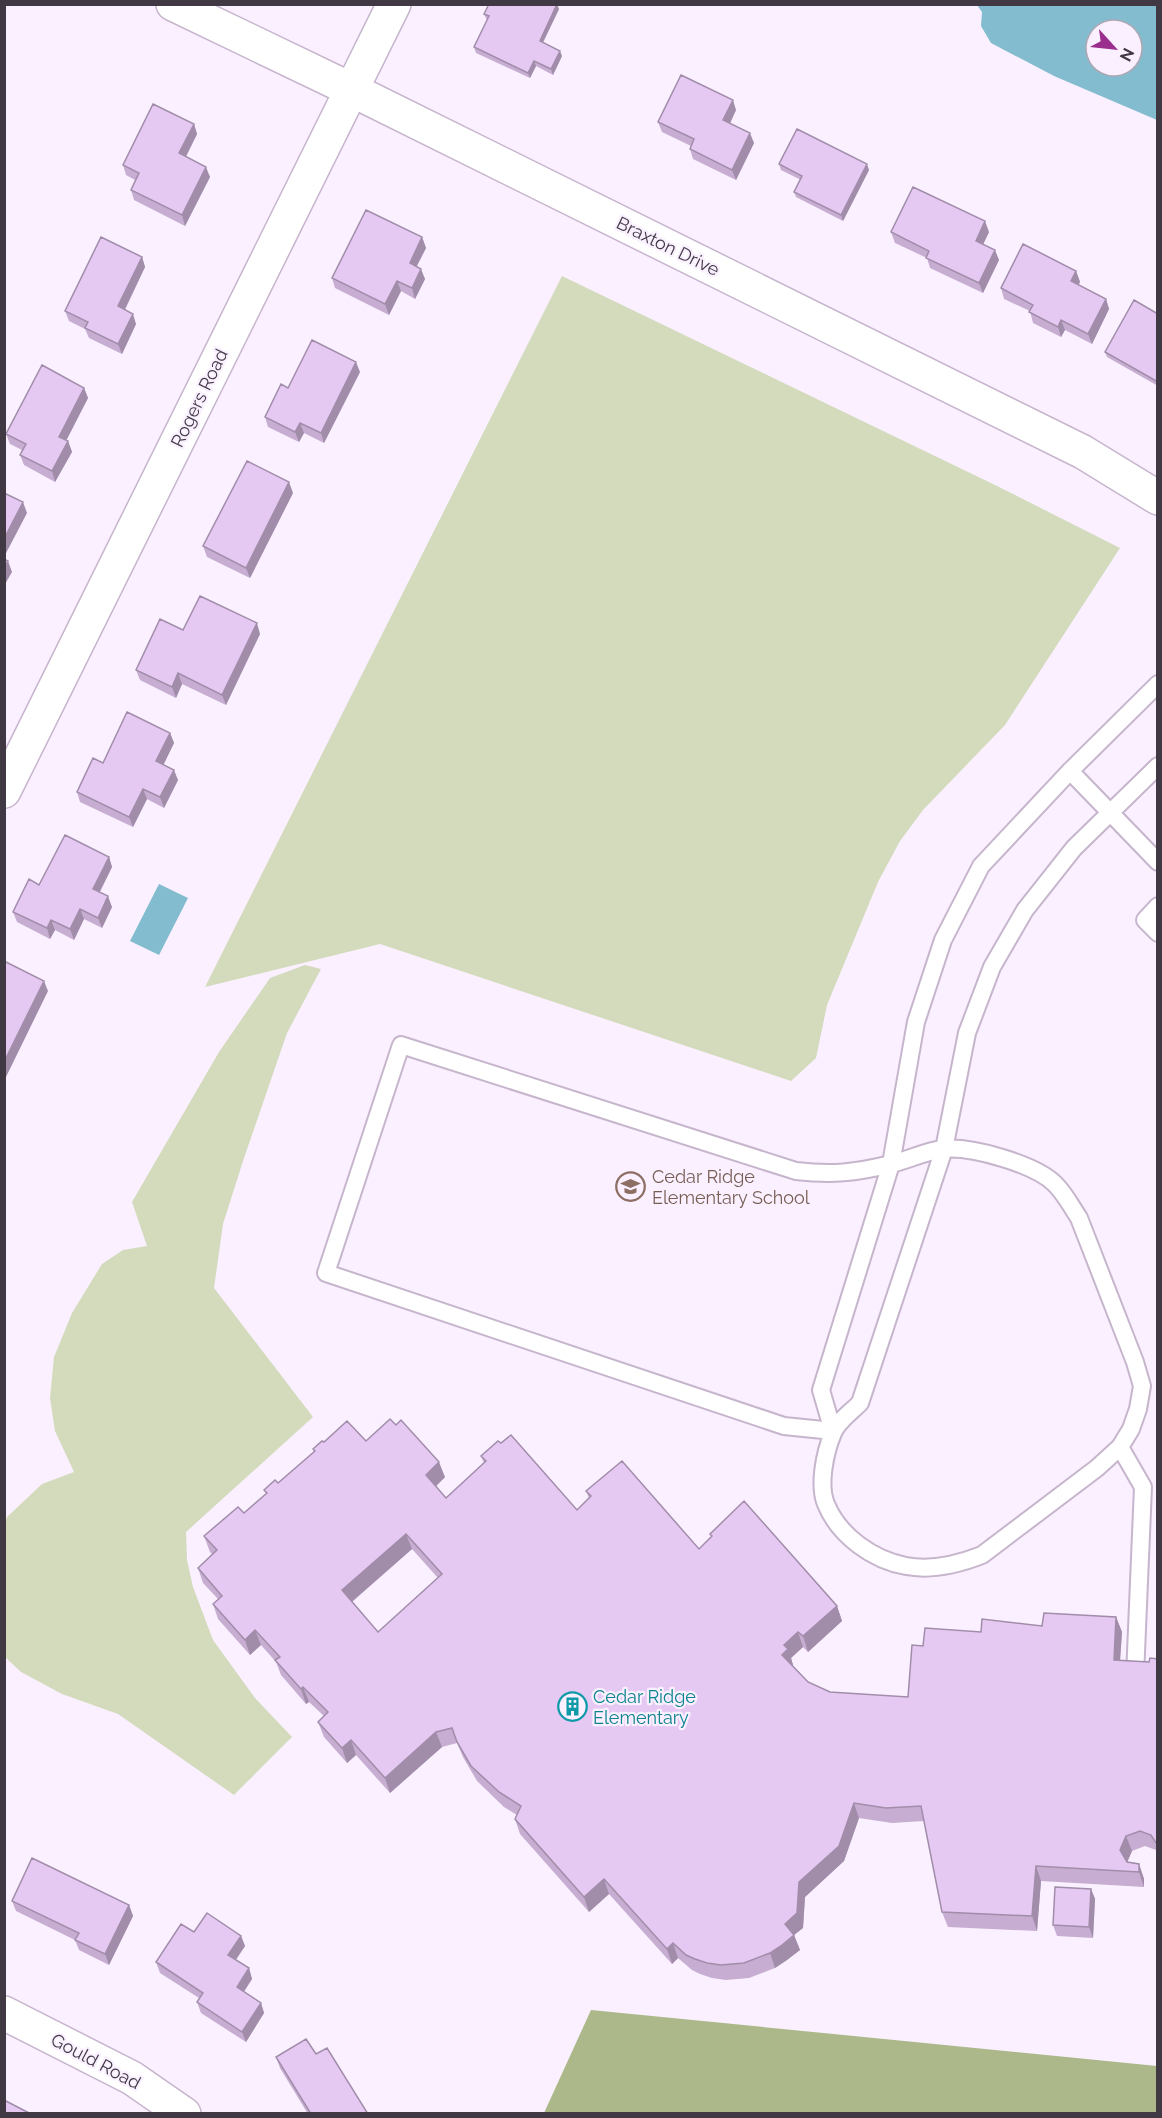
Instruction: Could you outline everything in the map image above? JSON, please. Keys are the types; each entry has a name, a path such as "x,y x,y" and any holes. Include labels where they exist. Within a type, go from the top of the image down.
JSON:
{"street":[{"name":"Braxton Drive","path":"173,4 352,90 1083,452 1158,498"},
{"name":"Rogers Road","path":"4,790 394,4"},
{"name":"Gould Road","path":"4,2013 132,2078 184,2114"}],"lane":[{"path":"833,1431 784,1426 326,1273 401,1045 796,1171 846,1173 891,1164 944,1149 986,1153 1034,1170 1053,1182 1078,1218 1135,1362 1142,1386 1138,1409 1131,1429 1120,1447 1097,1468 982,1555 961,1563 936,1567 907,1566 885,1560 859,1545 840,1528 825,1503 822,1476 833,1431 821,1390 891,1164 916,1022 944,940 981,866 1070,771 1158,684"},
{"path":"833,1431 860,1403 944,1149 967,1034 992,967 1025,910 1074,848 1158,765"},
{"path":"1070,771 1158,862"},
{"path":"1158,906 1145,920 1158,933"},
{"path":"1120,1447 1143,1487 1135,1676"}],"green space":[{"path":"562,276 995,485 1120,548 1005,725 923,810 900,841 878,882 827,1005 816,1058 791,1081 380,944 205,987"},
{"path":"305,965 321,969 287,1033 243,1161 223,1224 214,1288 313,1417 186,1532 187,1560 193,1587 213,1640 255,1698 292,1737 234,1795 118,1714 62,1694 21,1672 5,1657 5,1524 7,1517 42,1484 74,1472 55,1431 50,1398 54,1357 72,1313 102,1264 123,1250 147,1246 132,1202 219,1052 270,978"},
{"path":"591,2010 1157,2066 1157,2113 544,2113"}],"water":[{"path":"977,5 1157,5 1157,120 1054,76 991,43 981,26 982,12"},
{"path":"159,884 188,898 159,955 130,941"}],"building":[{"path":"489,4 557,4 540,41 560,51 551,69 534,61 528,73 474,47 489,16 484,14"},
{"path":"681,75 733,100 723,120 750,133 732,170 690,149 694,139 658,122"},
{"path":"153,104 194,124 179,153 206,167 182,215 131,190 139,173 123,165"},
{"path":"797,129 867,164 841,215 794,192 802,176 779,164"},
{"path":"913,187 985,221 976,241 995,250 979,283 926,258 929,251 891,232"},
{"path":"366,210 422,237 410,263 421,269 412,288 397,281 385,304 332,278"},
{"path":"101,237 142,257 118,306 133,314 118,344 85,328 88,322 65,311"},
{"path":"1023,244 1076,271 1071,281 1106,299 1088,334 1061,320 1058,327 1029,312 1033,305 1001,288"},
{"path":"1134,300 1158,314 1158,382 1105,352"},
{"path":"312,340 356,362 321,433 300,423 295,432 265,417 281,384 288,388"},
{"path":"42,365 84,388 59,437 68,441 52,471 20,455 26,444 6,434"},
{"path":"247,461 289,482 246,568 203,546"},
{"path":"4,493 23,502 4,539"},
{"path":"200,596 257,623 222,695 178,673 172,687 136,670 160,619 183,630"},
{"path":"127,712 170,733 156,761 174,770 160,797 143,789 129,817 77,792 93,758 103,763"},
{"path":"65,835 109,857 93,889 108,896 98,918 80,909 70,929 51,920 47,928 13,912 29,879 39,885"},
{"path":"4,961 44,981 4,1062"},
{"name":"Cedar Ridge Elementary","path":"390,1419 396,1425 401,1420 439,1462 426,1475 446,1498 486,1461 481,1456 498,1441 501,1443 511,1435 577,1510 591,1496 586,1491 622,1461 699,1549 712,1536 710,1534 744,1501 837,1606 803,1636 798,1632 784,1645 788,1649 782,1655 808,1682 830,1692 908,1697 912,1645 923,1646 925,1628 981,1632 982,1619 1042,1626 1044,1613 1116,1617 1114,1660 1149,1662 1150,1658 1158,1659 1158,1846 1151,1835 1140,1831 1126,1836 1120,1850 1127,1862 1139,1864 1139,1872 1036,1866 1032,1916 942,1912 921,1806 886,1808 854,1803 839,1846 799,1882 797,1913 785,1924 794,1935 782,1945 770,1953 744,1963 721,1965 707,1963 686,1955 673,1943 667,1949 604,1879 584,1897 515,1819 521,1806 499,1792 471,1766 452,1728 436,1732 385,1778 351,1740 342,1748 318,1722 328,1712 303,1687 301,1689 275,1660 280,1657 255,1630 245,1640 213,1604 222,1596 198,1568 217,1550 204,1536 238,1507 244,1513 267,1493 264,1490 275,1480 278,1483 315,1451 313,1449 347,1421 366,1441","holes":["406,1534 442,1574 378,1632 342,1590"]},
{"path":"32,1858 129,1905 105,1954 75,1940 79,1933 12,1901"},
{"path":"1055,1887 1091,1889 1089,1927 1053,1925"},
{"path":"207,1913 241,1936 228,1955 249,1968 237,1987 261,2003 242,2032 197,2002 203,1993 156,1962 181,1924 194,1932"},
{"path":"306,2039 316,2054 327,2048 368,2114 311,2114 276,2057"},
{"path":"4,2100 31,2114 4,2114"}],"place":[{"name":"Cedar Ridge Elementary School","path":"631,1186"},
{"name":"Cedar Ridge Elementary","path":"572,1706"}]}
